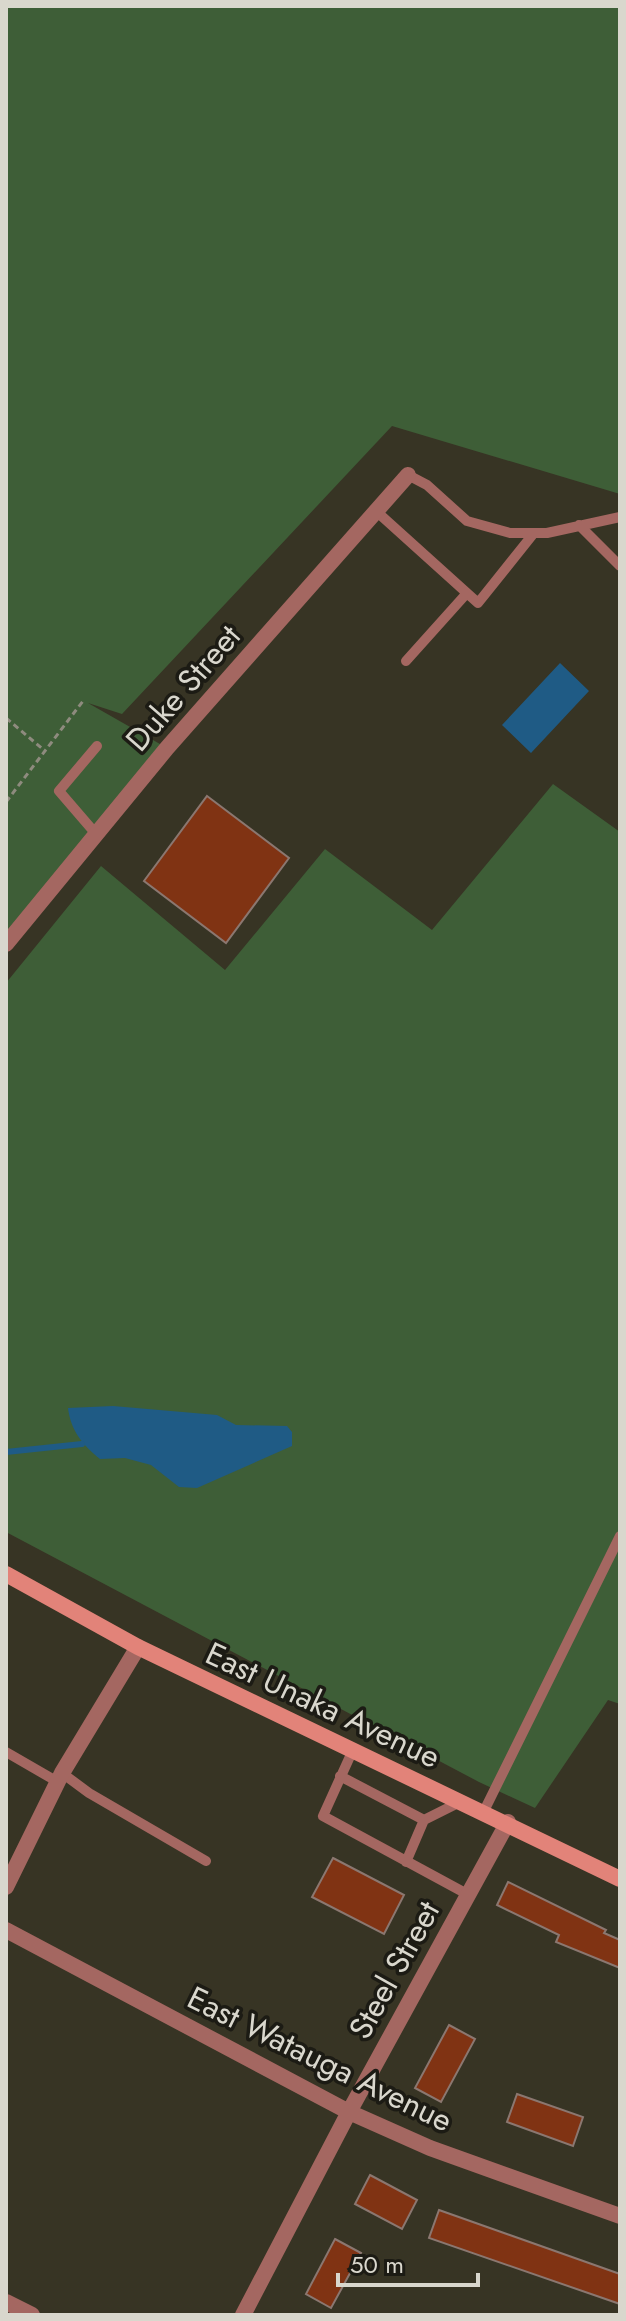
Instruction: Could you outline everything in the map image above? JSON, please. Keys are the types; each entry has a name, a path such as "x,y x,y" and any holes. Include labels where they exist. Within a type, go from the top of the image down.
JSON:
{"main road":[{"name":"East Unaka Avenue","path":"6,1574 138,1647 352,1752 508,1822 620,1879"}],"street":[{"name":"Duke Street","path":"6,944 167,748 408,475"},
{"path":"6,1887 60,1777 138,1647"},
{"name":"Steel Street","path":"243,2315 349,2112 508,1822"},
{"name":"East Watauga Avenue","path":"6,1930 349,2112 430,2148 620,2216"},
{"path":"6,2302 32,2315"}],"lane":[{"path":"408,475 427,485 467,521 510,533 547,533 620,517"},
{"path":"376,511 478,603 534,533"},
{"path":"579,525 620,566"},
{"path":"406,661 467,593"},
{"path":"96,834 59,791 97,746"},
{"path":"484,1811 620,1536"},
{"path":"6,1752 60,1777 206,1861"},
{"path":"352,1752 323,1816 467,1894"},
{"path":"340,1776 370,1796 424,1820"},
{"path":"406,1862 424,1820 462,1801"},
{"path":"350,1830 357,1818"},
{"path":"373,1843 380,1830"}],"path":[{"path":"6,802 83,701"},
{"path":"6,718 45,751"}],"green space":[{"path":"6,6 620,6 620,494 392,426 122,714 88,703 167,748 6,937"},
{"path":"553,784 620,832 620,1704 608,1700 535,1808 479,1782 6,1532 6,983 101,866 225,970 325,849 432,930"}],"water":[{"path":"560,663 589,691 531,753 502,725"},
{"path":"113,1406 217,1415 236,1425 287,1426 292,1432 292,1446 197,1488 179,1487 151,1465 125,1458 100,1459 83,1442 72,1424 68,1408"}],"building":[{"path":"207,796 289,858 226,943 144,881"},
{"path":"333,1858 404,1895 384,1934 312,1897"},
{"path":"508,1882 606,1930 604,1933 620,1940 620,1968 556,1942 559,1935 497,1905"},
{"path":"449,2025 475,2039 441,2102 415,2088"},
{"path":"517,2094 583,2117 573,2146 507,2122"},
{"path":"370,2175 417,2200 402,2229 355,2204"},
{"path":"439,2210 620,2274 620,2304 429,2238"},
{"path":"335,2239 361,2253 331,2308 306,2294"}],"waterway":[{"path":"6,1452 82,1444"}]}
